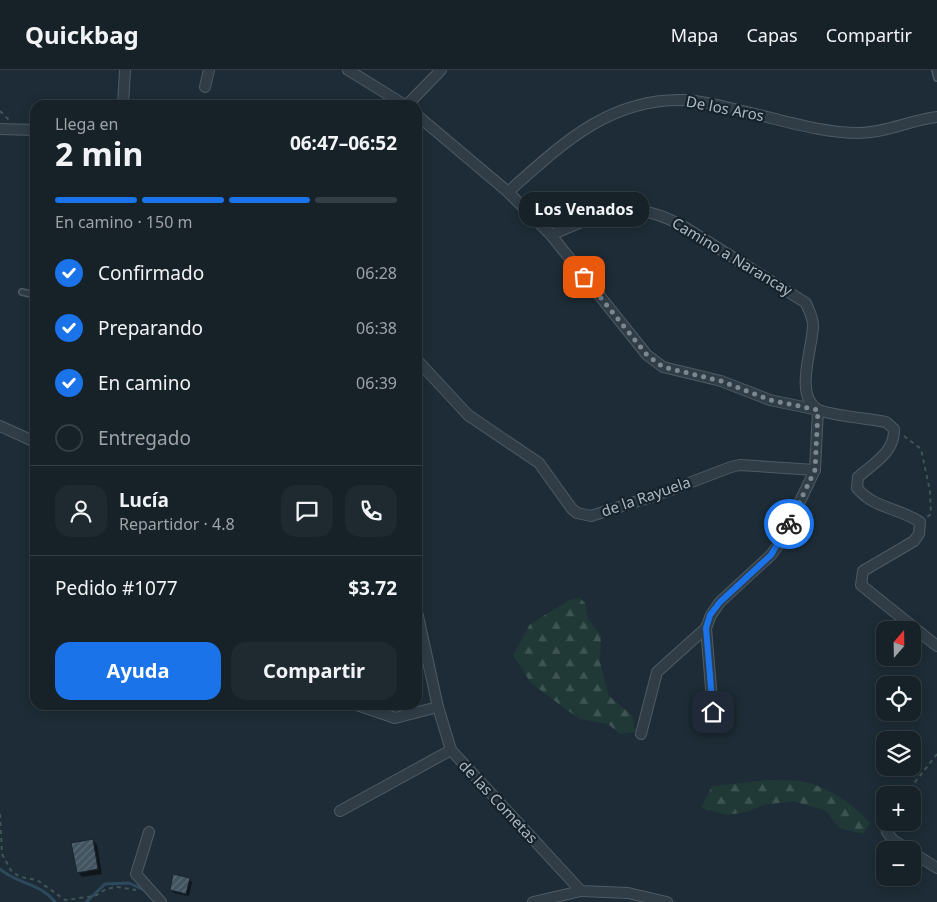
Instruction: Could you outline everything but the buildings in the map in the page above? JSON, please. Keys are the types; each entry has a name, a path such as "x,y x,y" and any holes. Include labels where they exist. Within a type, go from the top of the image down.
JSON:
{"street":[{"path":"123,100 125,70"},
{"path":"205,87 209,70"},
{"path":"348,70 398,100"},
{"path":"411,100 441,70"},
{"name":"De los Aros","path":"508,192 559,147 597,121 620,110 639,104 685,100 824,130 859,133 881,131 922,119 937,117"},
{"path":"422,119 508,192 552,235 647,355 663,367 721,381 770,400 886,422 894,429 891,449 858,477 857,488 865,497 877,504 909,515 920,522 919,534 914,541 874,563 862,572 861,585 937,646"},
{"path":"0,129 30,129"},
{"name":"Camino a Narancay","path":"552,235 605,213 627,209 647,211 665,216 683,226 795,294 806,302 813,322 805,393 818,410"},
{"name":"de la Rayuela","path":"422,365 468,415 539,463 572,510 584,516 590,516 660,494 740,465 815,470"},
{"path":"713,712 706,628 710,615 720,602 771,555 815,470 818,410"},
{"path":"0,426 30,440"},
{"path":"641,734 657,672 706,628"},
{"name":"de las Cometas","path":"422,634 438,707 451,750 582,891"},
{"path":"372,710 395,718 438,707"},
{"path":"340,811 451,750"},
{"path":"887,831 895,841"},
{"path":"149,832 136,874 161,902"},
{"path":"921,858 937,868"},
{"path":"533,902 582,891 628,893 667,902"}],"lane":[{"path":"935,70 937,78"},
{"path":"22,292 30,294"}],"path":[{"path":"894,429 921,449 930,491 931,514 920,522"},
{"path":"912,786 937,754"},
{"path":"0,814 2,854 12,872 37,880 65,900 95,896 117,887 150,891"}],"green space":[{"path":"579,597 585,603 588,619 601,635 600,662 609,696 633,716 635,732 620,734 608,724 580,719 531,683 513,655 530,624 568,601"},
{"path":"768,780 799,781 828,790 856,809 870,823 863,834 839,828 826,811 793,801 763,805 747,812 727,815 701,808 712,786"}],"waterway":[{"path":"0,869 14,878 43,891 55,902"},
{"path":"86,902 105,884 129,883 144,890"}],"way so far":[{"path":"584,277 647,355 663,367 721,381 770,400 818,410 815,470 789,524"}],"place":[{"name":"Los Venados","path":"584,277"}],"route":[{"path":"713,712 706,628 710,615 720,602 771,555 789,524"}]}
